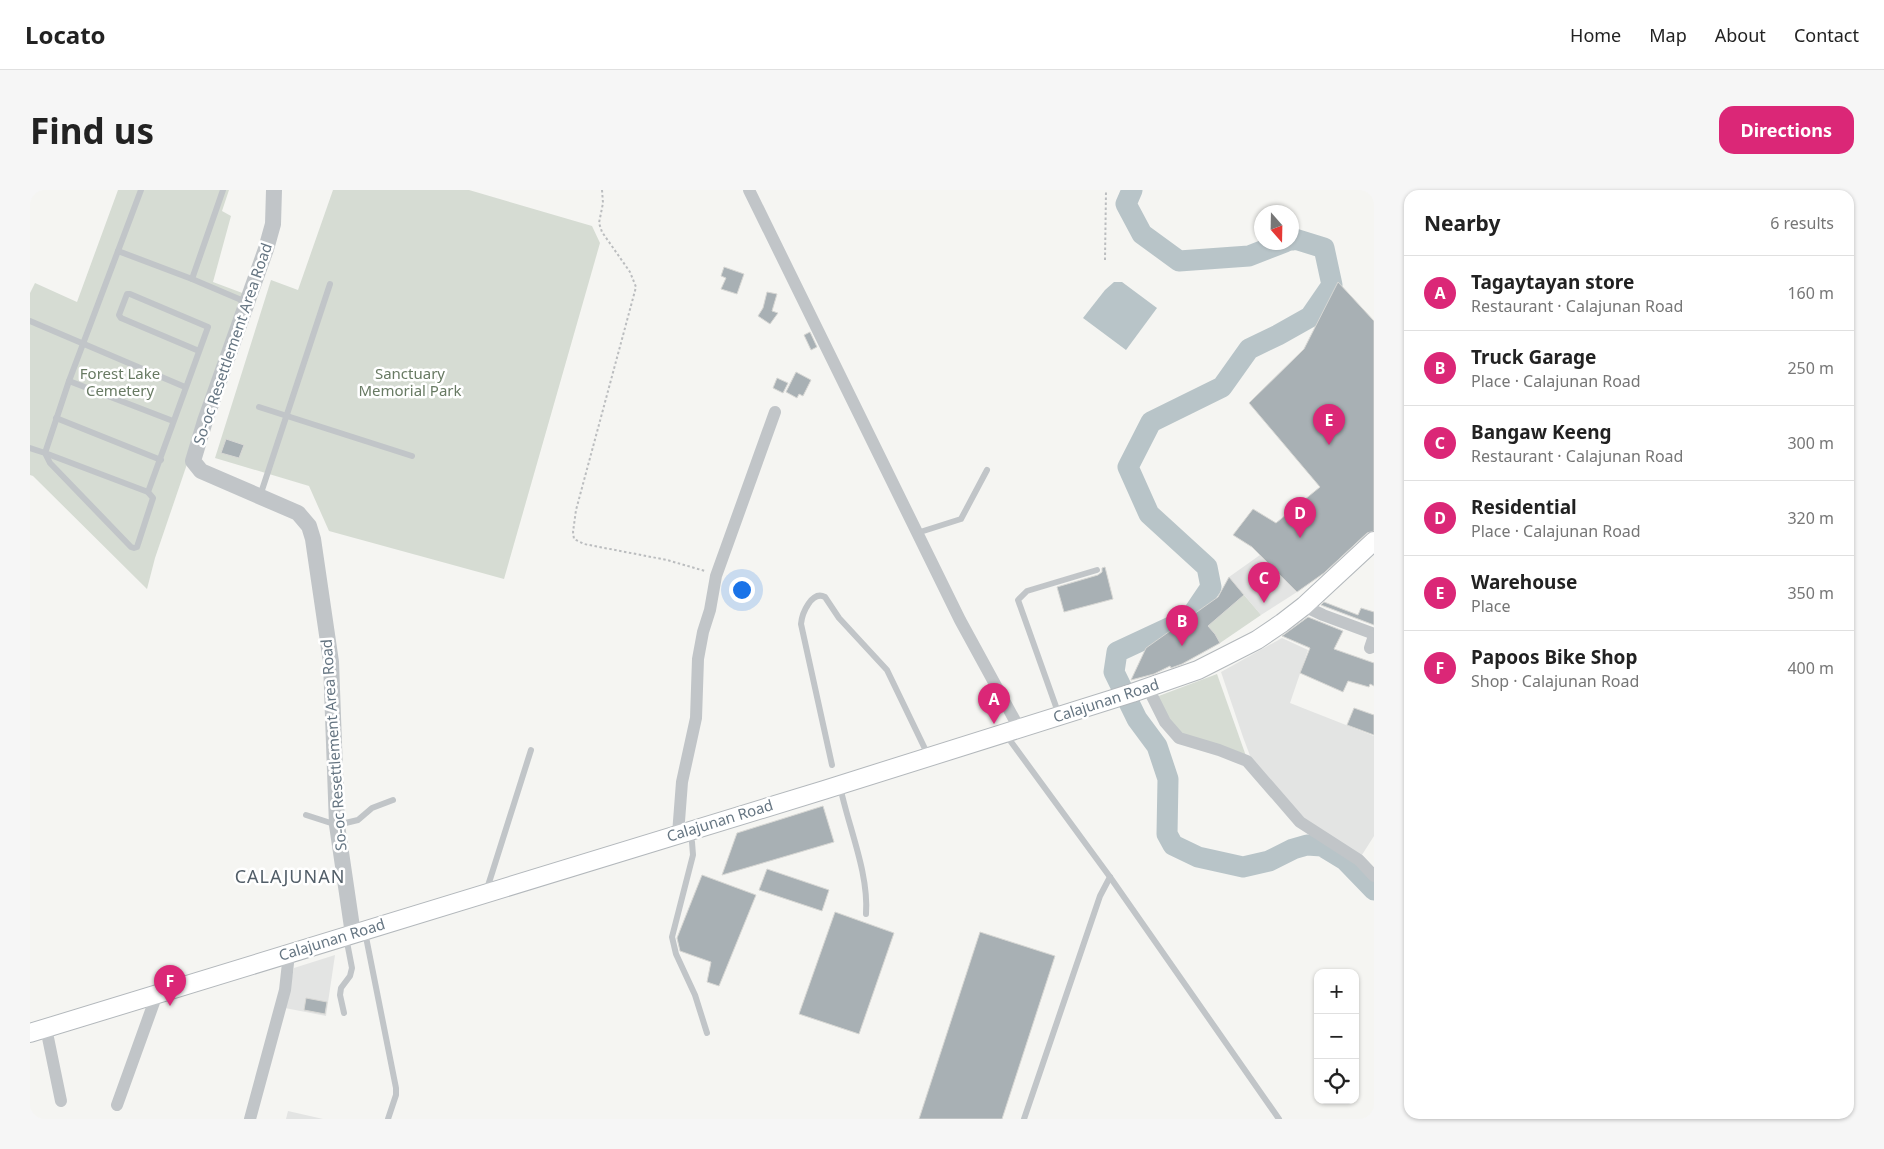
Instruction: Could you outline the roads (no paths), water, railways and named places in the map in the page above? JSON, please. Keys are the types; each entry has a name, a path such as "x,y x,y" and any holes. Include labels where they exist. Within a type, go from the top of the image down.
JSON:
{"main road":[{"name":"Calajunan Road","path":"34,1030 289,954 1103,703 1198,670 1258,640 1304,606 1374,541"}],"street":[{"name":"So-oc Resettlement Area Road","path":"274,190 273,224 266,249 205,421 193,461 201,472 298,513 309,526 330,662 337,825 355,933"},
{"path":"749,190 960,620 1011,731"},
{"path":"683,832 682,782 696,718 698,660 703,632 710,610 716,576 776,412"},
{"path":"1304,606 1372,639"},
{"path":"1140,691 1179,738 1247,761 1300,822 1359,860 1374,876"},
{"path":"250,1119 285,990 289,954"},
{"path":"117,1105 157,994"},
{"path":"34,1030 61,1101"}],"lane":[{"path":"30,448 44,453 148,492 153,498 137,547 131,547 50,463 44,453 141,190"},
{"path":"192,279 224,190"},
{"path":"118,251 248,303"},
{"path":"260,497 330,284"},
{"path":"148,492 208,328 127,294 119,315 121,318 199,351"},
{"path":"30,322 185,387"},
{"path":"69,381 173,421"},
{"path":"259,407 412,456"},
{"path":"56,418 161,460"},
{"path":"917,533 961,519 987,470"},
{"path":"1059,716 1018,600 1027,591 1097,570"},
{"path":"832,765 801,624 808,606 814,597 819,595 825,597 839,618 886,670 929,756"},
{"path":"1011,731 1110,877 1279,1119"},
{"path":"486,893 531,750"},
{"path":"840,784 844,808 860,862 866,896 866,914"},
{"path":"306,815 337,825 358,820 372,808 393,800"},
{"path":"683,832 692,842 693,855 672,938 676,954 695,995 706,1033"},
{"path":"1024,1119 1100,896 1110,877"},
{"path":"344,1013 340,995 352,968 355,933"},
{"path":"355,933 396,1088 396,1095 388,1119"}],"waterway":[{"path":"1132,190 1126,204 1142,234 1179,261 1249,256 1264,250"},
{"path":"1299,240 1324,248 1332,285 1310,317 1249,349 1222,387 1151,422 1128,467 1149,514 1207,567 1211,587 1190,618 1117,652 1114,672 1137,719 1157,746 1168,779 1167,834 1173,845 1198,857 1243,867 1269,861 1293,849 1307,845 1322,846 1345,860 1374,890"}],"place":[{"name":"Warehouse","path":"1329,445"},
{"name":"Residential","path":"1300,538"},
{"name":"Bangaw Keeng","path":"1264,603"},
{"name":"Truck Garage","path":"1182,646"},
{"name":"Tagaytayan store","path":"994,724"},
{"name":"Papoos Bike Shop","path":"170,1006"}],"district":[{"name":"CALAJUNAN","path":"290,877"}],"park label":[{"name":"Forest Lake Cemetery","path":"120,382"},
{"name":"Sanctuary Memorial Park","path":"410,382"}]}
